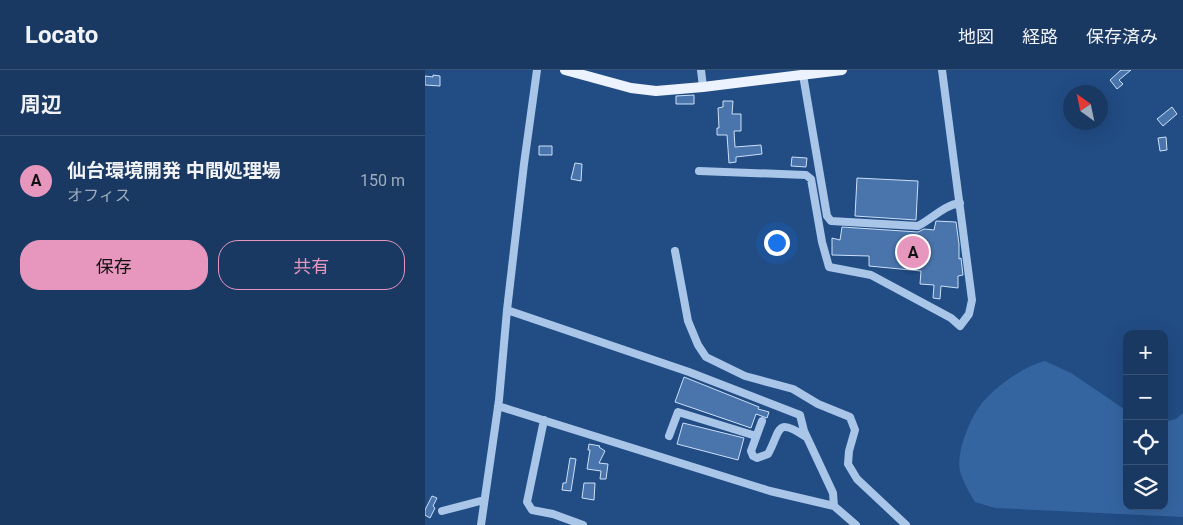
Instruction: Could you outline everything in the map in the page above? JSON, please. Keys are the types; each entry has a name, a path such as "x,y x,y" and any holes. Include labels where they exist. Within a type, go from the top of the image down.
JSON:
{"main road":[{"path":"565,70 631,88 656,91 842,70"}],"street":[{"path":"481,525 498,406 507,310 537,70"},
{"path":"701,70 703,87"},
{"path":"699,171 806,175 811,178 822,242 829,267 871,274 951,318 960,326 969,314 972,300 942,70"},
{"path":"803,75 827,216 831,222 918,226 952,204 960,203"},
{"path":"675,250 688,321 698,345 706,357 745,376 793,389 818,404 850,417 855,430 849,451 848,464 857,479 906,525"},
{"path":"507,310 689,372 800,415 806,437 833,493 834,506"},
{"path":"498,406 770,491 834,506 855,525"},
{"path":"669,436 678,412 755,436"},
{"path":"545,420 527,502 532,510 553,514 583,525"},
{"path":"762,420 751,451 753,456 757,458 768,454 779,430 783,427 788,426 806,437"},
{"path":"442,510 484,500"}],"shaded area":[{"path":"1045,361 1071,373 1123,408 1123,510 1168,510 1168,421 1176,419 1183,413 1183,517 995,508 975,502 963,479 959,463 962,445 973,417 982,403 1003,384 1028,367"}],"building":[{"path":"1121,70 1131,70 1119,80 1123,84 1117,89 1110,80"},
{"path":"433,75 440,76 440,86 425,85 425,76 433,77"},
{"path":"694,95 694,104 676,104 676,96"},
{"path":"723,101 733,101 732,114 741,114 741,131 734,131 735,147 761,145 762,154 736,157 736,162 729,163 727,135 717,135 717,128 719,128 718,108 723,107"},
{"path":"1172,107 1177,114 1163,126 1157,119"},
{"path":"1166,137 1167,150 1160,151 1158,138"},
{"path":"539,146 552,146 552,155 539,155"},
{"path":"792,157 807,158 806,167 791,166"},
{"path":"575,163 582,164 581,181 571,179"},
{"path":"857,178 918,181 916,220 855,216"},
{"path":"936,221 956,222 959,259 961,258 963,275 958,276 958,288 941,286 940,299 933,298 934,285 920,284 921,271 869,266 869,256 832,255 832,238 840,240 842,227 918,232 924,229 934,230"},
{"path":"684,377 759,407 758,409 769,412 767,418 756,414 751,428 675,402"},
{"path":"683,423 744,438 738,460 677,444"},
{"path":"589,444 600,446 605,451 599,463 608,464 606,479 600,479 601,471 587,469"},
{"path":"570,458 576,459 571,491 562,490 563,483 566,483"},
{"path":"584,483 595,483 594,500 582,498"},
{"path":"432,496 437,498 430,518 425,515 425,510"}],"place":[{"name":"仙台環境開発 中間処理場","path":"913,252"}]}
